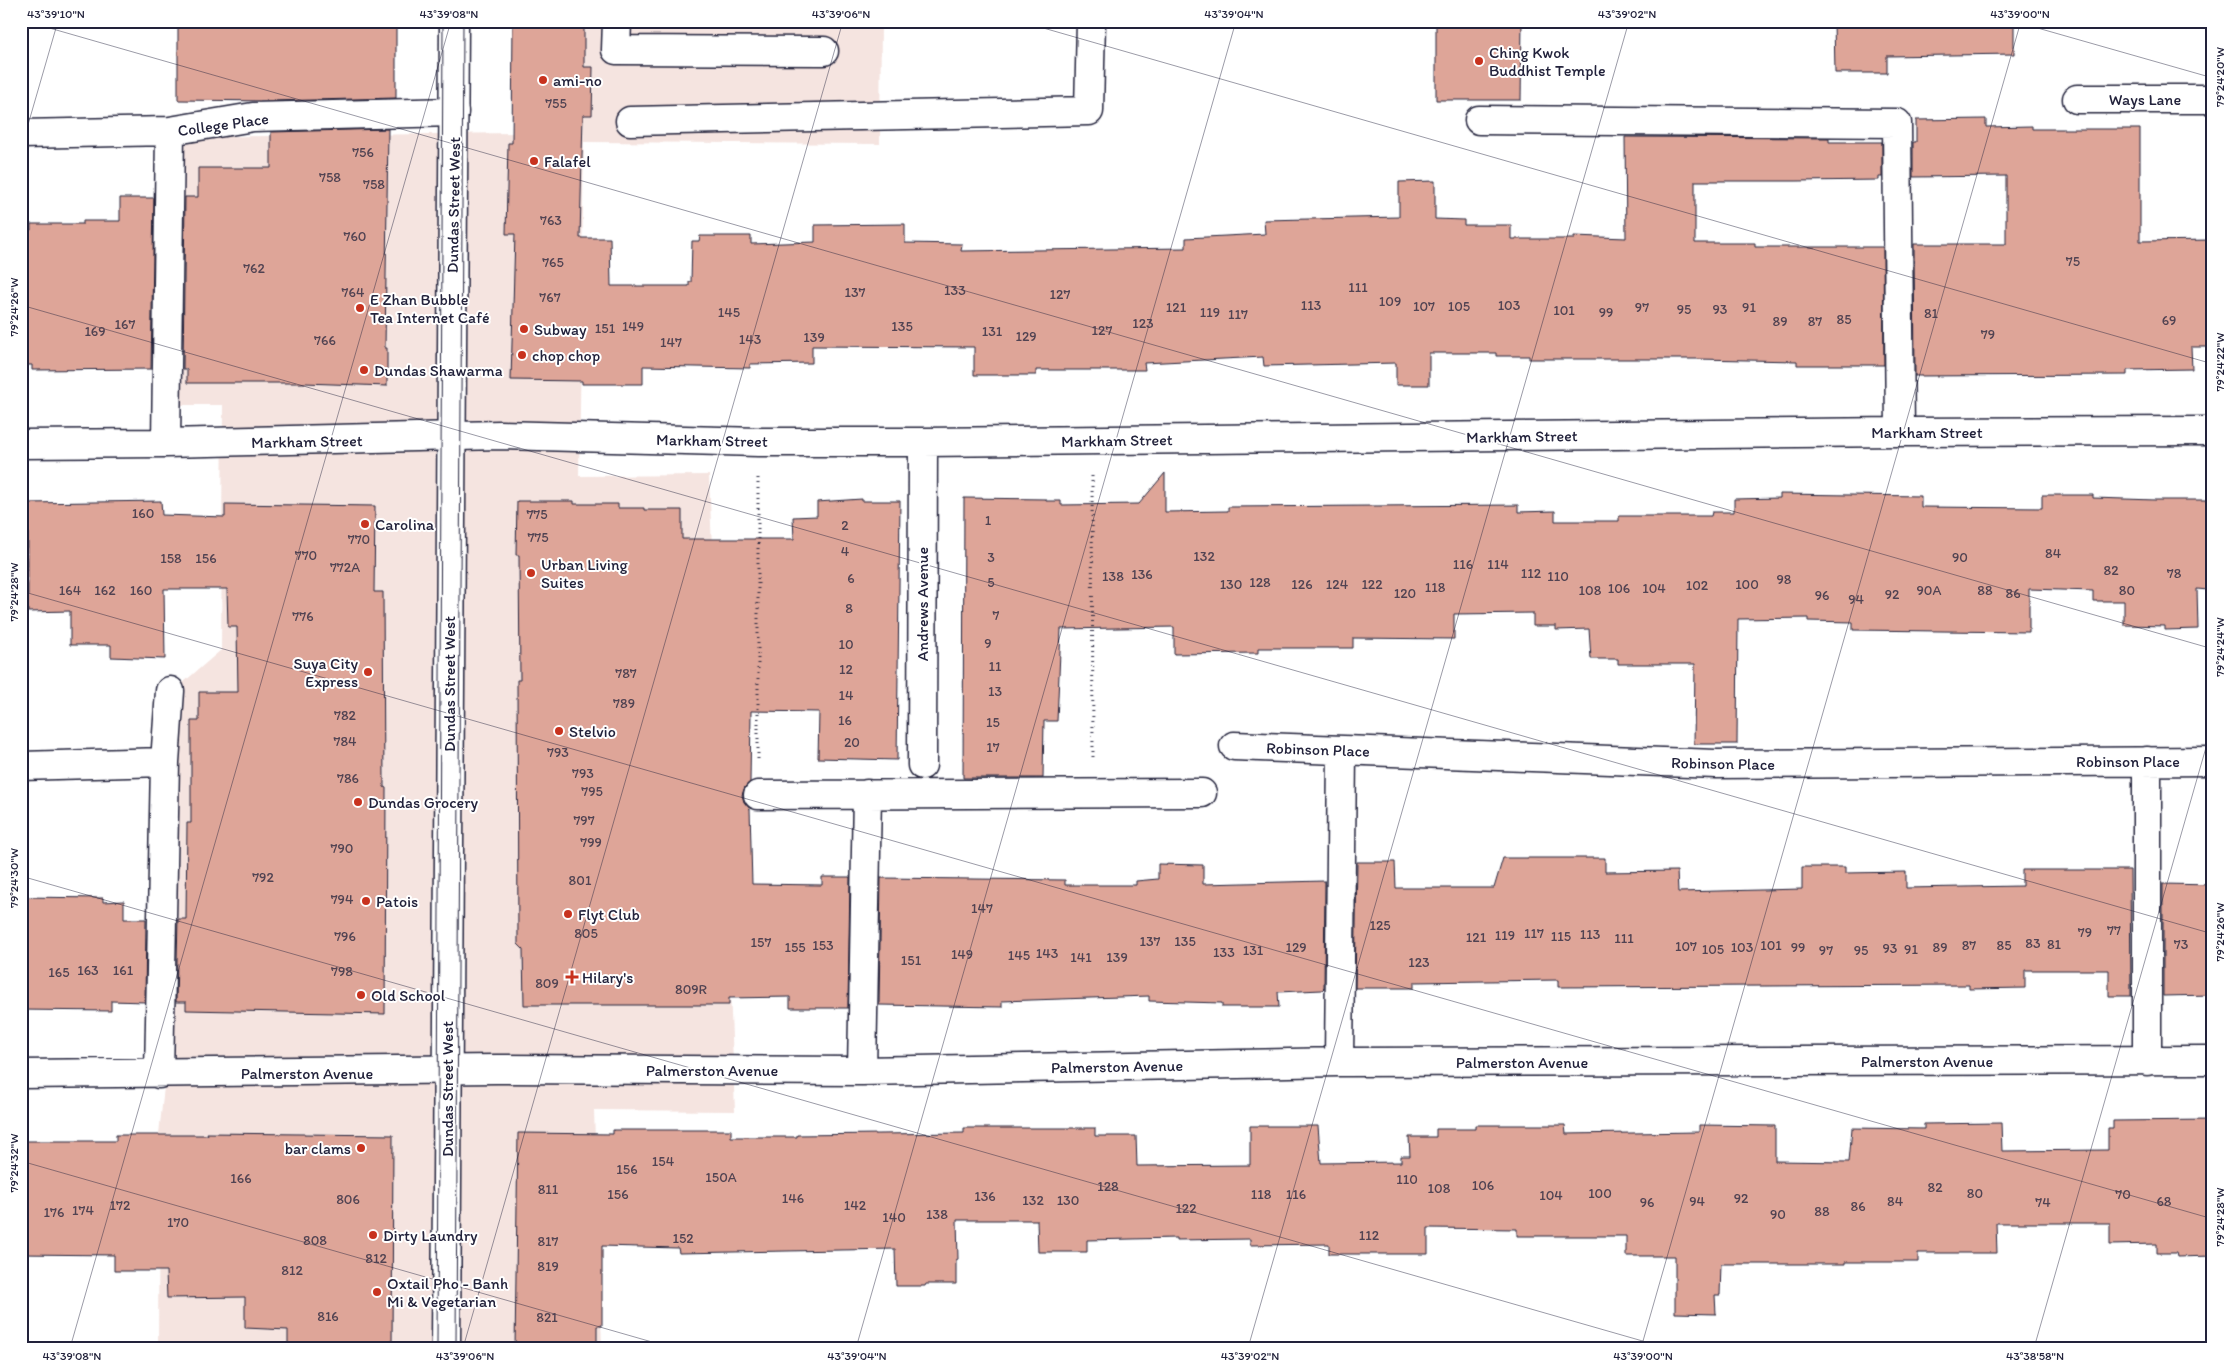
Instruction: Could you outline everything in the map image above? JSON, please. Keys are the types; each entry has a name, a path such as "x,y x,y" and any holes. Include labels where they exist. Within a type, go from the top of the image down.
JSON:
{"street":[{"name":"Dundas Street West","path":"446,1348 454,21"},
{"path":"617,21 616,50 824,51"},
{"path":"630,121 1089,110 1090,21"},
{"name":"Ways Lane","path":"2077,99 2213,99"},
{"name":"College Place","path":"21,134 170,132 253,117 454,112"},
{"path":"1479,120 1897,122 1900,432"},
{"path":"166,443 170,132"},
{"name":"Markham Street","path":"21,444 166,443 500,435 758,442 923,442 1900,432 2213,431"},
{"name":"Andrews Avenue","path":"922,765 923,442"},
{"path":"160,1074 166,762 170,691"},
{"name":"Robinson Place","path":"1234,746 1716,764 2213,761"},
{"path":"1339,1062 1342,750"},
{"path":"2147,761 2147,1061"},
{"path":"21,766 166,762"},
{"path":"758,795 1202,793"},
{"path":"862,1071 867,794"},
{"name":"Palmerston Avenue","path":"21,1074 447,1070 862,1071 1339,1062 2213,1060"}],"path":[{"path":"1092,440 1093,793"},
{"path":"758,442 758,795"}],"shaded area":[{"path":"518,21 881,21 880,144 584,142 579,476 709,475 735,1111 594,1110 602,1348 158,1348 159,1134 169,1039 177,688 221,650 223,405 177,405 177,137 517,133"}],"building":[{"path":"178,21 396,21 396,98 271,101 178,100"},
{"path":"513,21 584,21 584,67 593,67 592,115 583,115 580,238 610,238 611,286 689,286 689,282 691,282 692,241 699,241 700,236 751,236 751,244 815,242 815,225 905,224 905,243 962,244 961,251 1186,248 1186,238 1265,234 1264,220 1399,217 1399,182 1435,181 1435,219 1464,220 1464,225 1511,225 1511,239 1574,239 1574,236 1626,238 1625,137 1829,138 1829,142 1882,142 1882,177 1879,177 1879,180 1695,181 1695,243 1755,243 1755,247 1883,247 1884,365 1797,365 1797,361 1697,359 1529,359 1529,356 1496,356 1496,353 1429,353 1429,385 1396,385 1396,363 1264,366 1263,357 1144,363 1145,370 1036,370 1036,375 974,375 974,347 812,346 812,363 750,364 750,368 643,366 643,384 582,384 582,381 511,380 515,234 506,234 508,143 512,143"},
{"name":"Ching Kwok Buddhist Temple","path":"1436,21 1522,21 1521,100 1436,100"},
{"path":"1834,21 2014,21 2014,54 1887,56 1887,73 1835,73"},
{"path":"1986,119 1986,127 2032,126 2032,129 2140,129 2140,241 2213,240 2213,347 2191,347 2192,369 2127,370 2127,375 1915,376 1914,244 2006,244 2006,176 1913,177 1913,142 1916,142 1916,120"},
{"path":"388,129 385,348 387,348 387,386 305,383 187,383 187,369 183,369 185,197 198,197 198,168 271,168 271,132"},
{"path":"120,198 154,198 151,369 32,370 32,365 21,365 21,230 31,230 31,224 83,224 83,221 120,221"},
{"path":"1165,473 1165,512 1228,511 1228,507 1518,505 1518,512 1555,511 1555,521 1619,521 1619,516 1711,516 1712,512 1734,512 1734,499 1780,498 1780,494 1921,496 1921,507 2042,508 2042,495 2093,495 2093,498 2155,500 2213,500 2213,561 2208,561 2208,590 2197,589 2198,629 2165,630 2165,626 2124,625 2124,601 2093,601 2093,591 2029,589 2029,632 1853,630 1853,622 1808,621 1808,618 1738,619 1737,744 1694,744 1695,664 1618,664 1618,659 1591,659 1589,629 1556,630 1556,626 1533,626 1533,613 1454,614 1454,639 1353,638 1353,648 1258,648 1258,653 1174,654 1174,627 1061,629 1057,721 1044,721 1043,778 963,778 964,498 1046,499 1046,501 1061,501 1061,505 1139,504"},
{"path":"862,499 862,501 900,501 897,760 818,758 819,712 751,711 750,782 745,787 742,795 744,802 750,809 752,884 822,885 822,877 850,877 848,1008 790,1008 790,997 729,998 729,1005 524,1005 523,949 518,944 517,680 520,680 519,555 516,555 517,501 574,501 574,504 618,504 618,508 682,510 682,539 794,539 793,517 817,516 817,502"},
{"path":"161,501 162,515 225,517 225,504 375,506 374,592 383,592 384,787 386,788 385,1014 186,1010 186,1002 176,1002 178,919 186,919 187,823 191,823 191,721 199,721 199,692 238,692 237,627 228,627 227,589 164,589 165,659 111,657 111,645 70,645 70,611 28,612 28,503"},
{"path":"1503,858 1605,858 1605,872 1677,871 1678,892 1802,889 1802,867 1845,867 1845,873 1906,872 1906,888 2022,886 2022,870 2130,870 2131,996 2109,996 2109,970 2025,970 2025,988 1969,989 1969,985 1558,987 1558,980 1414,982 1414,988 1355,988 1357,862 1395,862 1396,888 1494,888"},
{"path":"1158,864 1203,865 1203,884 1325,881 1324,988 1322,990 1278,992 1279,1007 1222,1007 1222,1003 1149,1001 1149,996 1002,1001 1002,1007 879,1005 881,878 1065,880 1065,885 1136,885 1136,881 1158,879"},
{"path":"2163,884 2213,885 2213,995 2163,996"},
{"path":"21,897 103,898 103,902 124,901 124,919 146,919 145,1002 111,1001 111,1011 21,1010"},
{"path":"2213,1120 2213,1256 2177,1257 2176,1253 2157,1253 2157,1244 2110,1245 2110,1223 1996,1223 1997,1253 1918,1253 1918,1262 1721,1264 1720,1295 1715,1295 1716,1314 1675,1313 1675,1256 1626,1256 1626,1236 1517,1236 1517,1229 1428,1228 1428,1254 1329,1254 1329,1244 1250,1245 1250,1239 1176,1240 1176,1238 1087,1240 1087,1252 1038,1252 1037,1220 957,1220 958,1259 956,1260 956,1284 896,1286 895,1249 679,1253 678,1248 602,1246 602,1326 597,1326 597,1348 515,1348 518,1133 613,1134 613,1130 731,1130 731,1137 797,1137 797,1135 964,1133 964,1128 1095,1128 1095,1136 1136,1136 1137,1166 1250,1165 1250,1126 1318,1126 1321,1163 1401,1162 1401,1156 1410,1156 1409,1137 1436,1137 1436,1129 1475,1129 1475,1125 1565,1125 1566,1134 1699,1132 1699,1125 1775,1126 1775,1161 1849,1162 1852,1128 1924,1129 1924,1124 2001,1123 2002,1151 2108,1150 2108,1128 2113,1128 2113,1121"},
{"path":"207,1133 393,1135 392,1348 288,1348 288,1330 245,1328 245,1297 167,1298 166,1271 114,1271 114,1255 21,1254 21,1141 116,1141 116,1135 208,1135"}],"tram line":[{"path":"437,1348 443,21"},
{"path":"456,1348 463,21"}],"place":[{"name":"Ching Kwok Buddhist Temple","path":"1479,61"},
{"name":"ami-no","path":"543,80"},
{"name":"Falafel","path":"534,161"},
{"name":"E Zhan Bubble Tea Internet Café","path":"360,308"},
{"name":"Subway","path":"524,329"},
{"name":"chop chop","path":"522,355"},
{"name":"Dundas Shawarma","path":"364,370"},
{"name":"Carolina","path":"365,524"},
{"name":"Urban Living Suites","path":"531,573"},
{"name":"Suya City Express","path":"368,672"},
{"name":"Stelvio","path":"559,731"},
{"name":"Dundas Grocery","path":"358,802"},
{"name":"Patois","path":"366,901"},
{"name":"Flyt Club","path":"568,914"},
{"name":"Hilary's","path":"572,977"},
{"name":"Old School","path":"361,995"},
{"name":"bar clams","path":"361,1148"},
{"name":"Dirty Laundry","path":"373,1235"},
{"name":"Oxtail Pho - Banh Mi & Vegetarian","path":"377,1292"}]}
